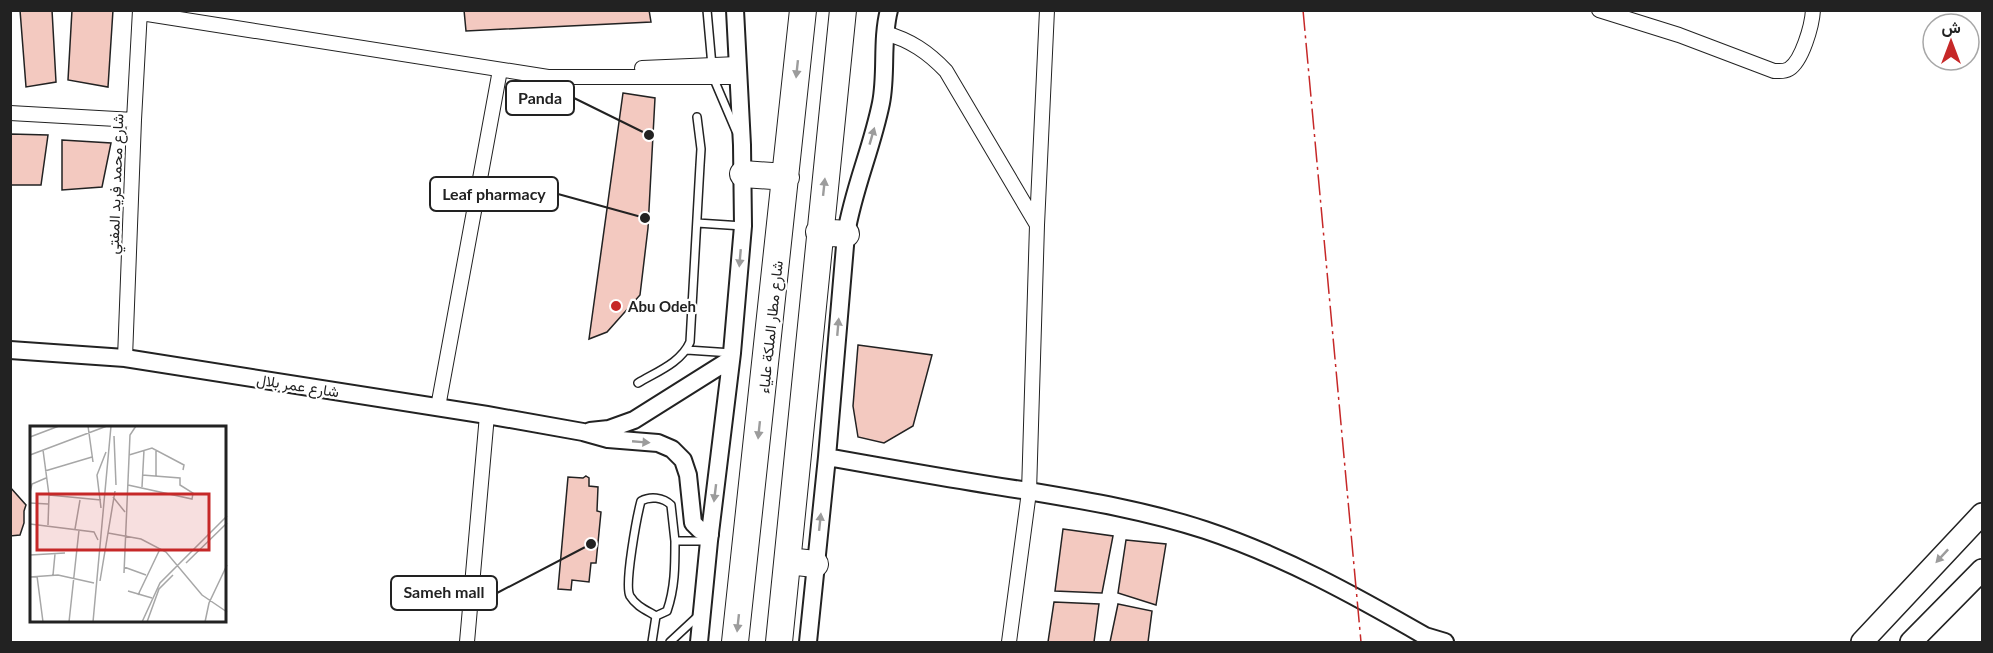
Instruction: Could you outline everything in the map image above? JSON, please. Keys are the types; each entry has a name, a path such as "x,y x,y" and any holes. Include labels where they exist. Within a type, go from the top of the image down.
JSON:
{"highway":[{"name":"شارع مطار الملكة علياء","path":"735,642 804,10"},
{"path":"779,642 819,232 844,13"},
{"path":"743,174 786,177"},
{"path":"819,232 846,234"},
{"path":"788,561 815,564"}],"main road":[{"path":"1862,642 1983,514"},
{"path":"1911,642 1983,570"}],"street":[{"path":"699,642 743,226 742,145 735,10"},
{"path":"808,642 846,234 851,205 881,103 885,33 890,10"},
{"path":"1009,642 1029,492 1037,225 1047,10"},
{"path":"1599,10 1679,35 1774,71 1783,72 1796,63 1804,45 1813,10"},
{"path":"140,12 548,77 738,70"},
{"name":"شارع محمد فريد المفتي","path":"125,358 140,12"},
{"path":"885,33 919,46 946,71 1037,225"},
{"path":"438,407 500,70"},
{"path":"10,113 134,120"},
{"name":"شارع عمر بلال","path":"10,350 125,358 487,415 583,432 608,439 658,443 678,454 686,467 693,523 710,538"},
{"name":"شارع عمر بلال","path":"583,432 609,429 634,420 731,356"},
{"path":"467,642 487,415"},
{"path":"827,457 1096,502 1151,514 1205,530 1257,549 1309,572 1359,598 1424,640 1445,642"}],"lane":[{"path":"707,10 712,71 742,145"},
{"path":"638,383 678,359 687,350 691,334 701,149 697,117"},
{"path":"697,223 743,226"},
{"path":"687,350 731,356"},
{"path":"648,498 663,499 671,505 675,542 674,580 670,601 667,611 656,616 636,604 628,593 634,533 642,499 648,498"},
{"path":"675,542 710,538"},
{"path":"670,642 702,612"},
{"path":"652,642 656,616"}],"building":[{"path":"20,10 52,10 56,82 26,87"},
{"path":"72,10 113,10 108,87 68,80"},
{"path":"464,10 649,10 651,22 466,31"},
{"path":"623,93 655,98 648,228 640,295 607,332 589,339"},
{"path":"10,134 48,135 41,185 10,185"},
{"path":"62,140 111,143 102,187 62,190"},
{"path":"858,345 932,355 913,426 884,443 858,437 853,406"},
{"path":"586,476 589,478 589,486 598,487 597,511 601,512 596,563 591,563 589,582 572,580 571,590 558,589 568,477 583,478"},
{"path":"10,487 26,505 20,535 10,536"},
{"path":"1063,529 1113,536 1102,593 1055,591"},
{"path":"1126,540 1166,544 1156,605 1118,593"},
{"path":"1054,602 1099,604 1094,642 1048,642"},
{"path":"1118,604 1152,611 1148,642 1110,642"}],"power":[{"path":"1303,10 1361,642"}],"place":[{"name":"Panda","path":"649,135"},
{"name":"Leaf pharmacy","path":"645,218"},
{"name":"Abu Odeh","path":"616,306"},
{"name":"Sameh mall","path":"591,544"}]}
